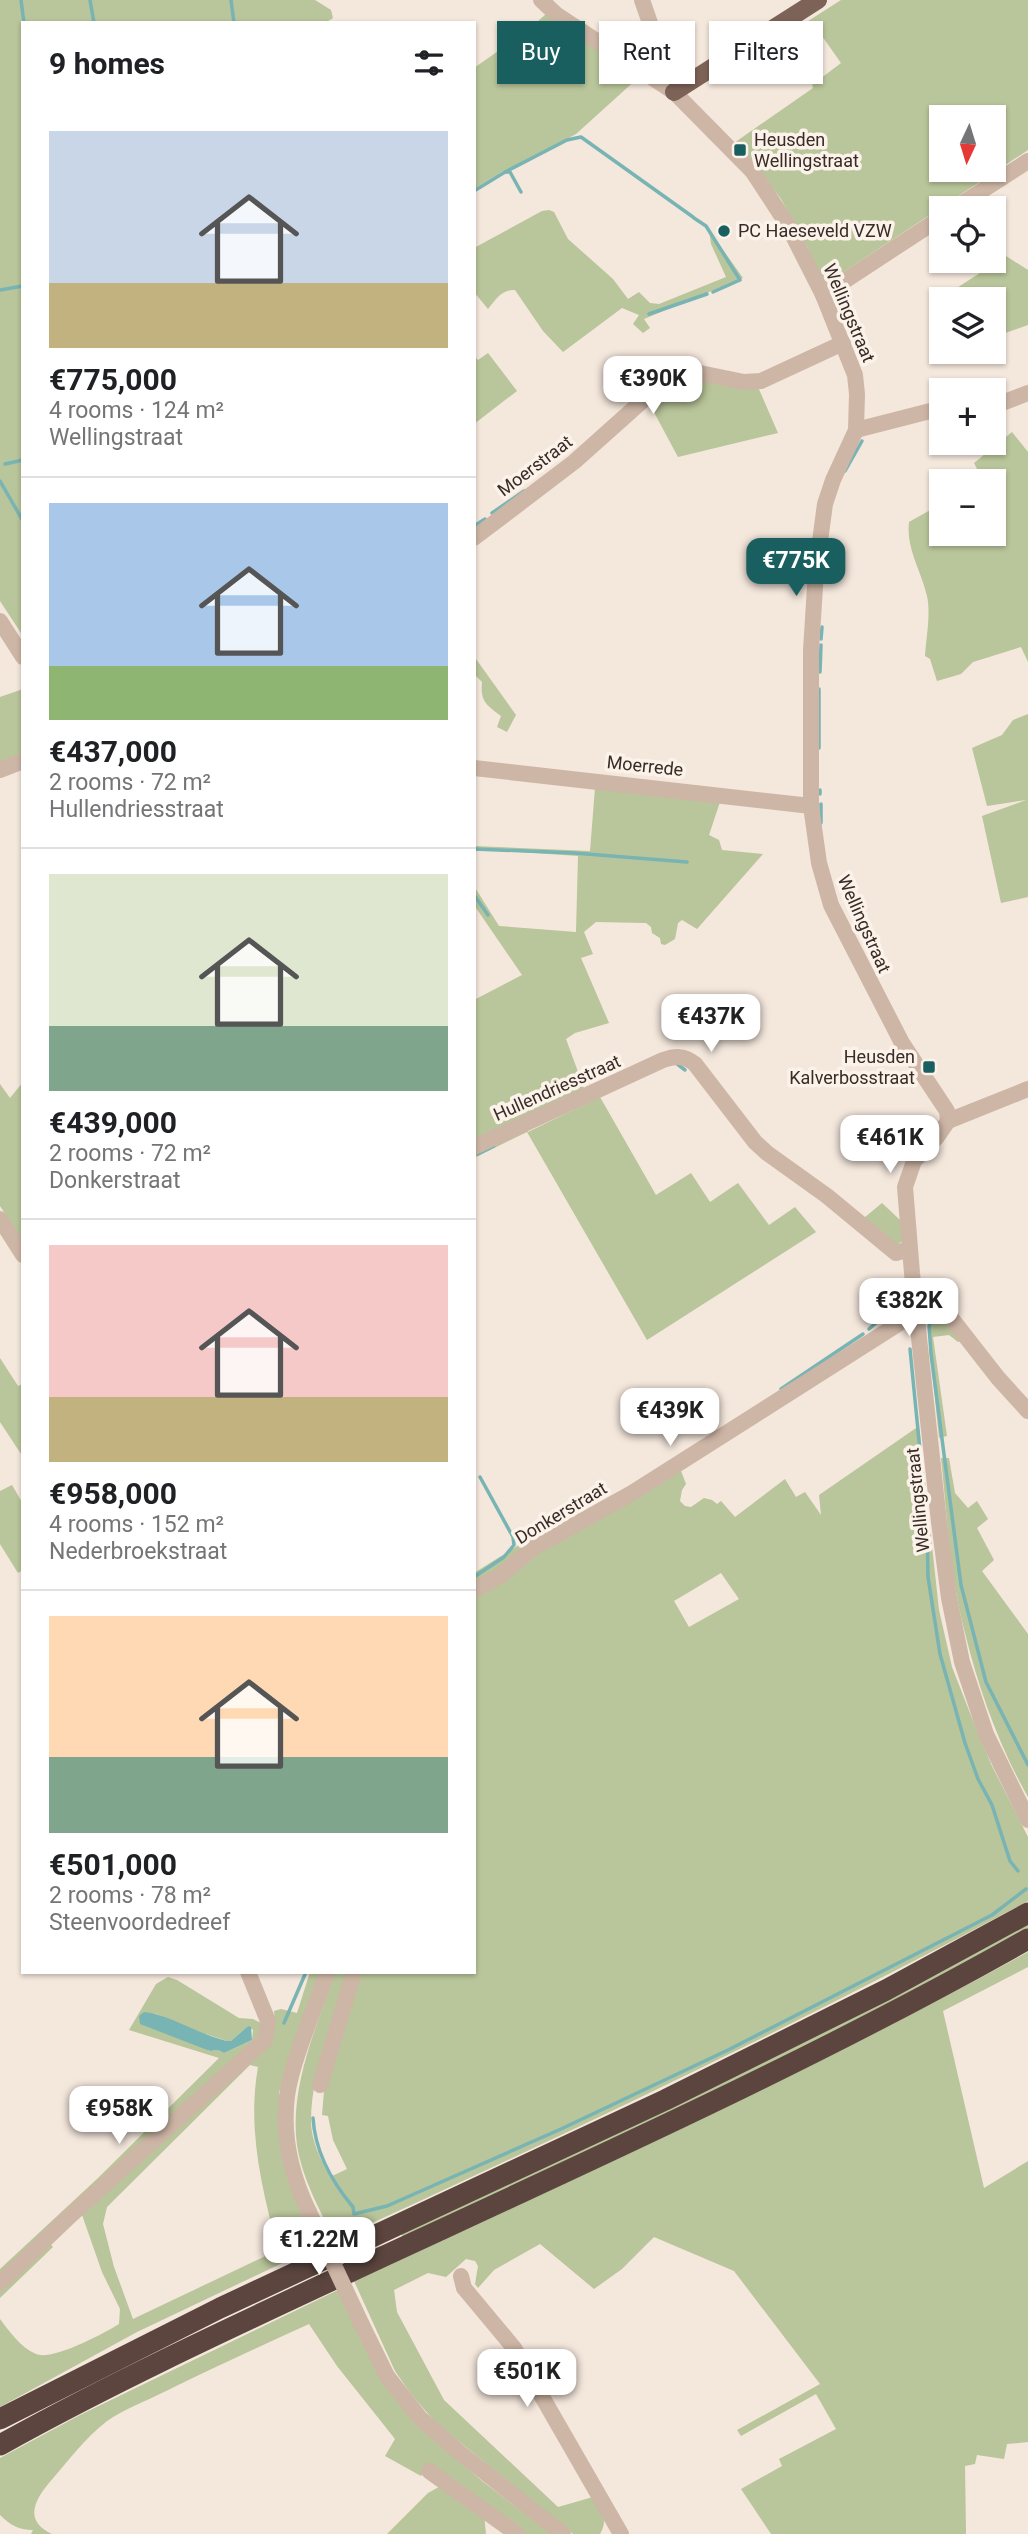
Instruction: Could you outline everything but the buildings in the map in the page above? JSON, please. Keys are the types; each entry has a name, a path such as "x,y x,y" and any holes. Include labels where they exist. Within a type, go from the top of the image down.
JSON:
{"highway":[{"path":"0,2419 220,2308 689,2088 886,1990 1028,1913"},
{"path":"0,2445 237,2324 675,2120 898,2009 1028,1939"}],"main road":[{"path":"674,92 818,0"}],"street":[{"name":"Wellingstraat","path":"541,0 557,15 674,92 753,172 782,215 823,295 855,375 856,430 833,480 821,527 811,650 811,806 819,863 831,905 902,1043 947,1111 948,1121 915,1161 905,1187 939,1522 962,1662 982,1723 1028,1820"},
{"path":"642,0 674,92"},
{"path":"974,196 1028,161"},
{"path":"823,295 929,226"},
{"name":"Moerstraat","path":"476,536 574,462 649,395 679,375 695,372 744,382 761,382 843,343"},
{"path":"1006,404 1028,393"},
{"path":"856,430 929,411"},
{"path":"0,621 21,654"},
{"path":"0,770 21,762"},
{"name":"Moerrede","path":"476,768 811,806"},
{"name":"Hullendriesstraat","path":"476,1146 663,1060 684,1057 695,1064 766,1153 853,1216 890,1250 896,1253 910,1249"},
{"path":"948,1121 1028,1089"},
{"path":"0,1219 21,1252"},
{"path":"917,1312 948,1314 998,1378 1028,1411"},
{"name":"Donkerstraat","path":"476,1589 500,1576 533,1548 632,1493 917,1312"},
{"path":"0,2283 91,2196 265,2040 268,2021 249,1974"},
{"path":"326,1974 291,2077 287,2097 289,2153 299,2190 387,2376 420,2418 563,2534"},
{"path":"320,2085 353,1974"},
{"path":"461,2276 464,2288 514,2348 614,2531"},
{"path":"429,2471 517,2534"}],"green space":[{"path":"0,0 315,0 331,10 333,18 328,21 21,21 21,633 0,601"},
{"path":"841,0 1028,0 1028,150 1006,165 1006,105 929,105 929,182 980,182 958,196 929,196 929,216 827,283 823,282 781,199 738,143 734,143 813,88 813,84 823,84 823,77 841,63 823,37 823,21 808,21"},
{"path":"546,14 556,21 538,21"},
{"path":"585,40 599,50 599,84 631,84 576,134 476,188 476,67 497,52 497,84 585,84"},
{"path":"542,211 554,212 568,239 613,279 628,299 639,292 650,303 659,304 726,277 711,244 709,230 743,278 644,319 650,328 643,333 633,324 639,315 622,308 563,352 543,331 515,290 503,293 488,309 476,294 476,247"},
{"path":"1006,256 1028,270 1028,325 1006,333 1006,287 958,287 980,273 1006,273"},
{"path":"488,353 517,391 476,422 476,358 478,360"},
{"path":"687,378 758,387 778,433 678,457 649,403"},
{"path":"1012,432 1028,452 1028,662 1021,647 973,662 961,674 937,681 930,659 925,656 928,603 912,550 909,522 929,511 929,546 1006,546 1006,469 977,469 974,463 984,455 1006,455 1006,437"},
{"path":"476,659 516,715 507,732 497,727 501,716 483,699 482,682 476,676"},
{"path":"21,690 21,757 0,762 0,697"},
{"path":"1028,714 1028,897 1001,903 982,816 1026,800 987,806 972,748 1002,735 1013,720"},
{"path":"595,788 720,802 709,835 719,840 722,850 763,854 697,929 682,920 678,923 675,939 665,945 661,944 660,938 652,933 651,927 646,923 596,922 584,932 593,954 581,958 609,1023 575,1033 566,1039 585,1091 476,1141 476,999 522,975 476,908 476,889 499,926 576,932 578,856 476,849 476,846 590,851"},
{"path":"0,1084 10,1098 21,1084 21,1238 0,1206"},
{"path":"600,1097 656,1195 691,1173 710,1202 738,1183 769,1225 795,1207 816,1232 647,1340 527,1132 476,1157 476,1150 525,1127 528,1132"},
{"path":"882,1203 900,1220 903,1240 897,1246 864,1218"},
{"path":"940,1317 962,1340 958,1342 949,1335 933,1337 947,1436 939,1438 928,1330 931,1318"},
{"path":"0,1358 18,1386 21,1385 21,1454 0,1422"},
{"path":"919,1426 939,1610 952,1667 991,1764 1028,1837 1028,1901 684,2076 335,2240 303,2170 297,2145 296,2123 297,2101 306,2057 334,1974 347,1974 319,2064 311,2121 315,2143 330,2177 347,2169 333,2140 328,2116 322,2115 324,2091 358,1974 476,1974 476,1572 535,1535 538,1541 681,1471 686,1484 680,1501 685,1506 691,1507 704,1498 717,1504 721,1501 735,1517 785,1479 796,1497 805,1492 821,1515 819,1495","holes":["721,1573 739,1599 689,1627 674,1601"]},
{"path":"941,1458 949,1458 955,1493 968,1508 977,1501 988,1519 977,1528 994,1560 982,1571 1028,1634 1028,1797 991,1717 965,1633 952,1568"},
{"path":"12,1485 21,1501 21,1571 18,1573 0,1544 0,1491"},
{"path":"1028,1922 1028,1930 771,2064 403,2238 401,2232"},
{"path":"1028,1952 1028,1967 943,2011 984,2188 1028,2161 1028,2442 1007,2444 1004,2459 977,2455 975,2464 965,2466 966,2534 771,2534 741,2489 782,2466 779,2459 836,2429 816,2394 741,2436 737,2430 820,2384 734,2271 654,2237 622,2269 594,2289 540,2244 494,2270 478,2288 475,2284 478,2266 475,2261 466,2259 446,2277 428,2273 394,2290 397,2312 444,2400 558,2507 593,2497 604,2519 600,2534 573,2534 435,2422 395,2371 354,2281 779,2081"},
{"path":"309,1974 320,1974 279,2092 279,2109 301,2213 316,2247 137,2332 0,2407 0,2319 25,2348 44,2355 78,2345 119,2324 120,2309 102,2272 81,2212 275,2021 274,2011 281,2009 297,2013","holes":["250,2065 258,2067 255,2090 258,2159 278,2250 133,2319 114,2267 103,2224 107,2207"]},
{"path":"168,1977 177,1980 239,2018 253,2019 261,2023 262,2032 44,2237 53,2247 0,2298 0,2269 98,2178 219,2058 129,2030 156,1984","holes":["154,2013 227,2041 231,2041 248,2026 253,2030 252,2040 224,2053 218,2050 209,2051"]},
{"path":"338,2290 419,2427 482,2481 552,2534 520,2534 428,2466 421,2476 385,2456 395,2439 337,2366 309,2324 135,2405 107,2421 77,2450 39,2497 34,2510 35,2517 43,2529 52,2534 31,2534 33,2530 15,2526 0,2515 0,2458 80,2415"},
{"path":"439,2487 484,2514 486,2534 387,2534 428,2493"}],"water":[{"path":"144,2012 227,2041 231,2041 248,2026 251,2027 252,2040 224,2053 218,2050 210,2051 140,2024 139,2016"}],"waterway":[{"path":"21,0 24,21"},
{"path":"90,0 94,21"},
{"path":"231,0 234,21"},
{"path":"505,172 567,140 581,137 693,217"},
{"path":"476,190 505,172 510,172 521,192"},
{"path":"694,218 706,226 740,280 713,292"},
{"path":"0,290 21,286"},
{"path":"649,314 707,294"},
{"path":"845,471 862,441"},
{"path":"5,464 21,460"},
{"path":"0,481 21,518"},
{"path":"492,513 524,491"},
{"path":"476,525 485,519"},
{"path":"821,639 822,627"},
{"path":"820,672 821,645"},
{"path":"819,689 819,748"},
{"path":"821,804 821,823"},
{"path":"476,849 687,862"},
{"path":"476,898 488,915"},
{"path":"676,1063 685,1070"},
{"path":"478,1154 494,1146"},
{"path":"937,1319 929,1326 931,1354 961,1585 986,1682 1028,1765"},
{"path":"869,1329 878,1321"},
{"path":"781,1389 863,1334"},
{"path":"910,1349 927,1522 928,1577 940,1654 965,1743 978,1779 992,1805 1010,1861 1018,1871"},
{"path":"476,1576 504,1557 514,1545 513,1537 480,1477"},
{"path":"313,2118 317,2142 326,2166 353,2207 354,2214 387,2206 561,2129 728,2050 992,1915 1026,1889"},
{"path":"284,2023 305,1974"}],"place":[{"name":"Heusden Wellingstraat","path":"740,150"},
{"name":"PC Haeseveld VZW","path":"724,231"},
{"name":"Heusden Kalverbosstraat","path":"929,1067"}]}
